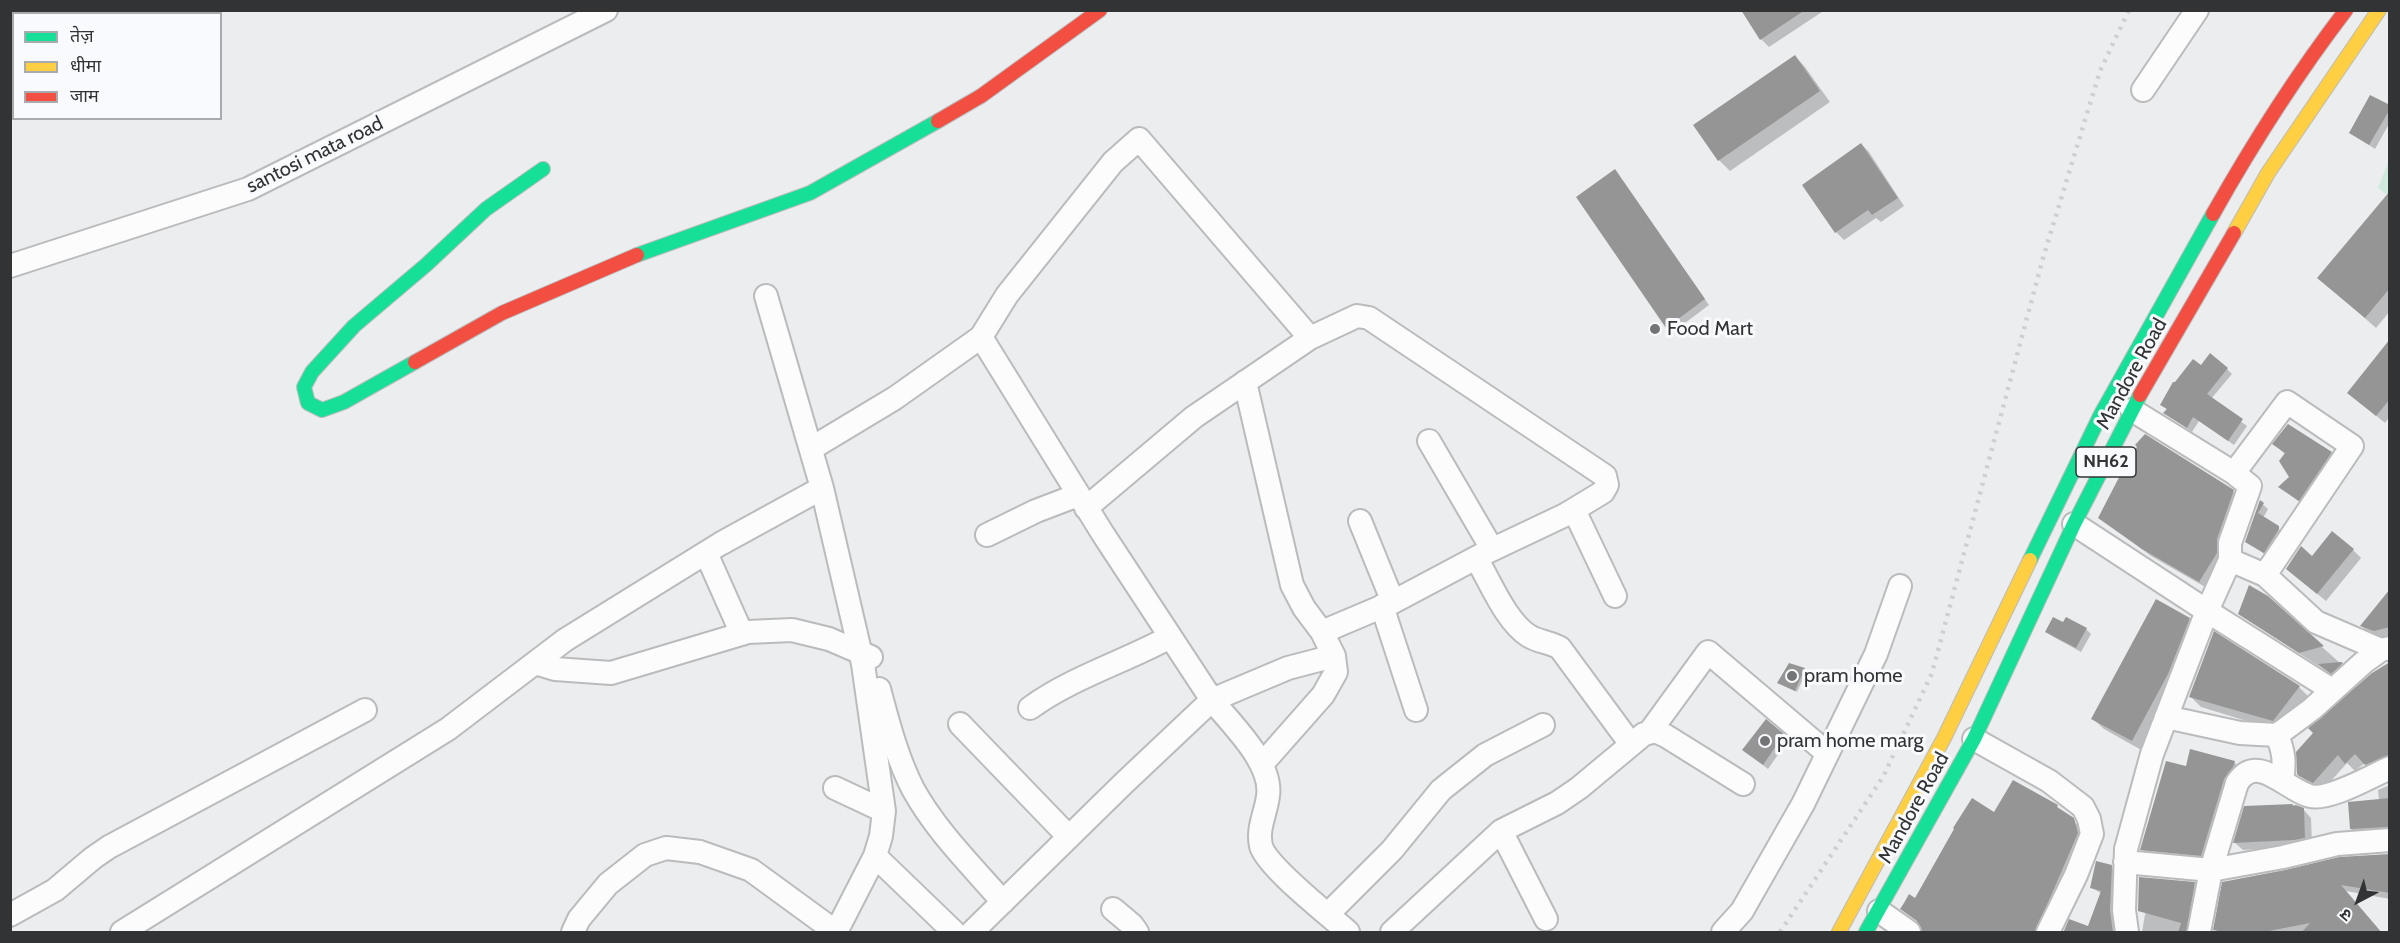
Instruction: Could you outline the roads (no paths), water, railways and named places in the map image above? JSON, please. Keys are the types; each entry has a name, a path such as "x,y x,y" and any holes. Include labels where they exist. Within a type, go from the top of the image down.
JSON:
{"main road":[{"path":"543,170 486,210 354,326 312,372 304,387 308,403 322,410 344,402 502,313 649,250 810,193 981,96 1100,10"},
{"name":"Mandore Road","path":"1839,933 1944,738 2100,416 2243,161 2320,44 2346,10"},
{"name":"Mandore Road","path":"1866,933 1974,739 2074,524 2132,410 2268,173 2379,10"}],"street":[{"name":"santosi mata road","path":"10,266 248,189 606,10"},
{"path":"2143,90 2197,10"},
{"path":"812,448 895,398 981,337 1021,277 1113,162 1139,139 1310,338"},
{"path":"573,933 579,919 608,884 645,855 666,848 700,852 751,870 836,932 875,856 881,836 884,811 861,652 812,448 766,296"},
{"path":"987,535 1036,511 1082,501 1194,417 1310,338 1357,316 1369,318 1605,476 1607,485 1603,492 1574,510 1388,604 1322,632"},
{"path":"981,337 1082,501 1170,637 1212,700 1263,763 1269,795 1260,828 1261,846 1271,862 1348,933"},
{"path":"1245,382 1292,585 1304,608 1322,632 1334,656 1335,672 1323,695 1263,763"},
{"path":"2234,473 2287,402 2352,446 2265,575"},
{"path":"2127,933 2124,910 2126,849 2146,775 2166,717 2230,560 2230,543 2250,486 2234,473 2132,410"},
{"path":"1429,441 1484,554 1512,621 1532,638 1550,642 1560,648 1639,738"},
{"path":"122,933 448,729 565,640 706,553 822,488"},
{"path":"1574,510 1615,596"},
{"path":"1360,521 1388,604 1416,710"},
{"path":"2074,524 2332,690"},
{"path":"706,553 742,634"},
{"path":"2230,560 2265,575 2316,622 2385,649"},
{"path":"1723,933 1742,911 1803,804 1876,654 1900,586"},
{"path":"535,663 555,669 611,673 742,634 792,630 829,639 870,655 892,736 913,789 938,827 1003,902"},
{"path":"1030,708 1072,682 1131,657 1170,637"},
{"path":"2166,717 2240,734 2277,735 2312,710 2364,662 2385,649"},
{"path":"1392,933 1501,831 1557,803 1579,788 1639,738 1708,652 1827,753"},
{"path":"980,930 1003,902 1212,700 1288,668 1334,656"},
{"path":"10,915 55,890 93,858 109,848 365,710"},
{"path":"960,724 1069,837"},
{"path":"1328,914 1392,850 1441,790 1485,755 1543,725"},
{"path":"1639,738 1655,731 1743,784"},
{"path":"2277,735 2284,753 2282,781"},
{"path":"1974,739 2049,782 2083,807 2089,819 2092,834 2076,875 2048,933"},
{"path":"2199,933 2211,870 2237,783 2243,773 2253,769 2282,781 2297,792 2313,797 2329,794 2390,768"},
{"path":"835,788 884,811"},
{"path":"1501,831 1546,919"},
{"path":"2125,862 2211,870 2337,844 2390,840"},
{"path":"875,856 954,933"},
{"path":"1113,909 1132,925 1137,933"},
{"path":"1879,911 1909,933"}],"railway":[{"path":"1780,932 1883,777 1932,673 2043,258 2100,71 2129,10"}],"place":[{"name":"Food Mart","path":"1655,329"},
{"name":"pram home","path":"1792,676"},
{"name":"pram home marg","path":"1765,741"}]}
